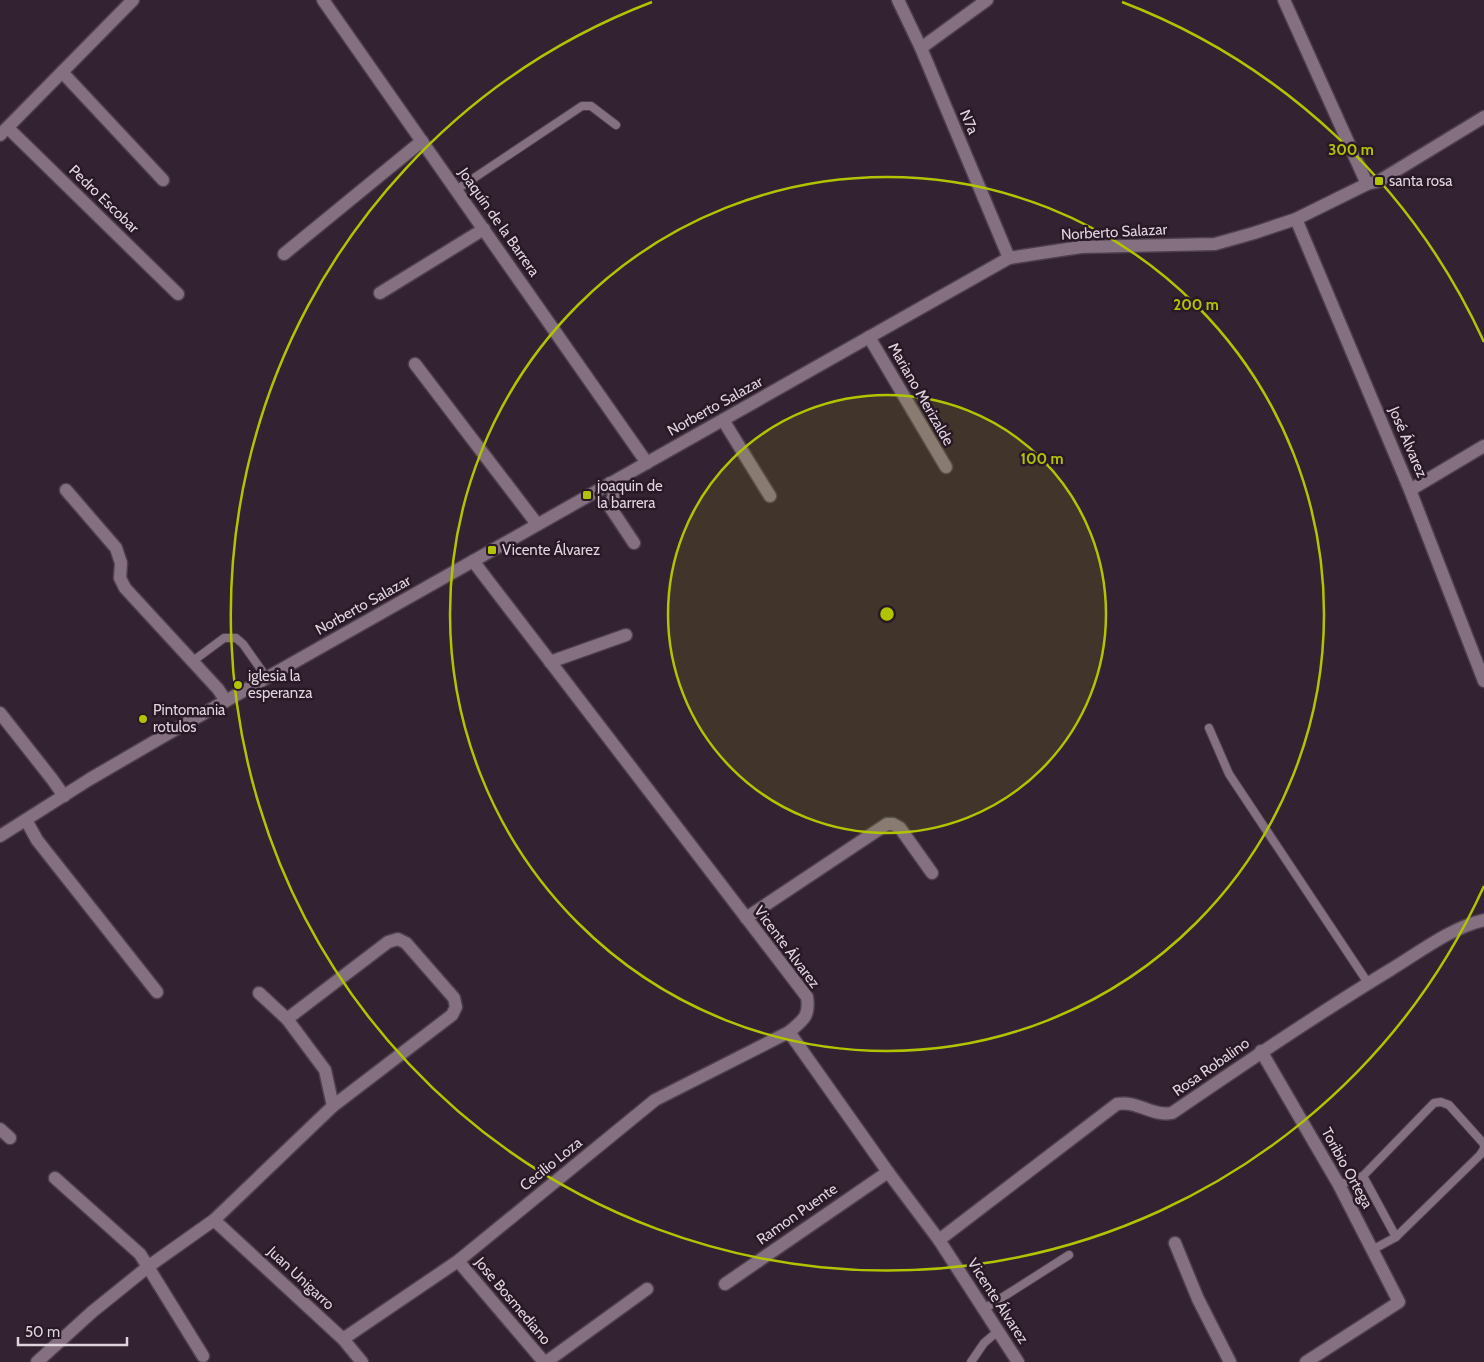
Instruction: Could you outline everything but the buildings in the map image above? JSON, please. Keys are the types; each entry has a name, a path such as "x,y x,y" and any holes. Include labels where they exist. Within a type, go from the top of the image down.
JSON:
{"street":[{"path":"4,131 133,0"},
{"name":"Joaquín de la Barrera","path":"323,0 647,462"},
{"name":"N7a","path":"898,0 1008,258"},
{"path":"920,48 987,0"},
{"path":"1284,0 1367,184"},
{"path":"62,72 163,180"},
{"name":"Norberto Salazar","path":"0,836 64,796 226,701 1008,258 1082,247 1215,244 1254,233 1296,219 1367,184 1379,182 1484,117"},
{"name":"Pedro Escobar","path":"4,131 178,294"},
{"path":"284,254 422,141"},
{"name":"José Álvarez","path":"1296,219 1410,490 1484,681"},
{"path":"380,293 484,229"},
{"name":"Mariano Merizalde","path":"869,337 946,467"},
{"path":"415,364 537,524"},
{"path":"723,420 770,496"},
{"path":"1410,490 1484,446"},
{"path":"610,483 614,494 610,507 634,543"},
{"path":"66,490 116,548 121,563 120,578 125,588 193,661 226,701"},
{"name":"Vicente Álvarez","path":"473,561 806,997 809,1008 807,1016 789,1032 888,1172 939,1240 1018,1362"},
{"path":"550,662 555,658 626,636"},
{"path":"0,713 64,796"},
{"path":"26,820 37,840 156,992"},
{"path":"746,918 887,824 894,824 900,828 932,873"},
{"name":"Rosa Robalino","path":"939,1240 1118,1104 1125,1102 1160,1114 1172,1113 1261,1052 1368,983 1448,934 1484,920"},
{"path":"37,1362 92,1312 149,1266 214,1220 333,1106 452,1015 456,1007 454,998 406,944 398,939 388,942 286,1019"},
{"path":"259,993 286,1019 325,1070 333,1106"},
{"name":"Cecilio Loza","path":"343,1339 458,1261 655,1100 789,1032"},
{"name":"Toribio Ortega","path":"1261,1052 1339,1185 1399,1302 1306,1362"},
{"name":"Ramon Puente","path":"725,1284 888,1172"},
{"path":"55,1178 140,1254 203,1356"},
{"name":"Juan Unigarro","path":"214,1220 343,1339 362,1362"},
{"path":"1175,1244 1198,1299 1230,1362"},
{"name":"Jose Bosmediano","path":"458,1261 545,1362"},
{"path":"545,1362 647,1289"}],"lane":[{"path":"456,190 582,106 591,106 616,125"},
{"path":"193,661 224,638 236,638 243,644 267,678"},
{"path":"1209,728 1229,774 1368,983"},
{"path":"1339,1185 1363,1176 1434,1103 1440,1102 1449,1105 1484,1144 1484,1149 1480,1155 1396,1237 1372,1250"},
{"path":"1363,1176 1396,1237"},
{"path":"984,1309 1070,1255"},
{"path":"971,1362 984,1344 998,1331"}],"place":[{"name":"santa rosa","path":"1379,181"},
{"name":"joaquin de la barrera","path":"587,495"},
{"name":"Vicente Álvarez","path":"492,550"},
{"name":"iglesia la esperanza","path":"238,685"},
{"name":"Pintomania rotulos","path":"143,719"}]}
